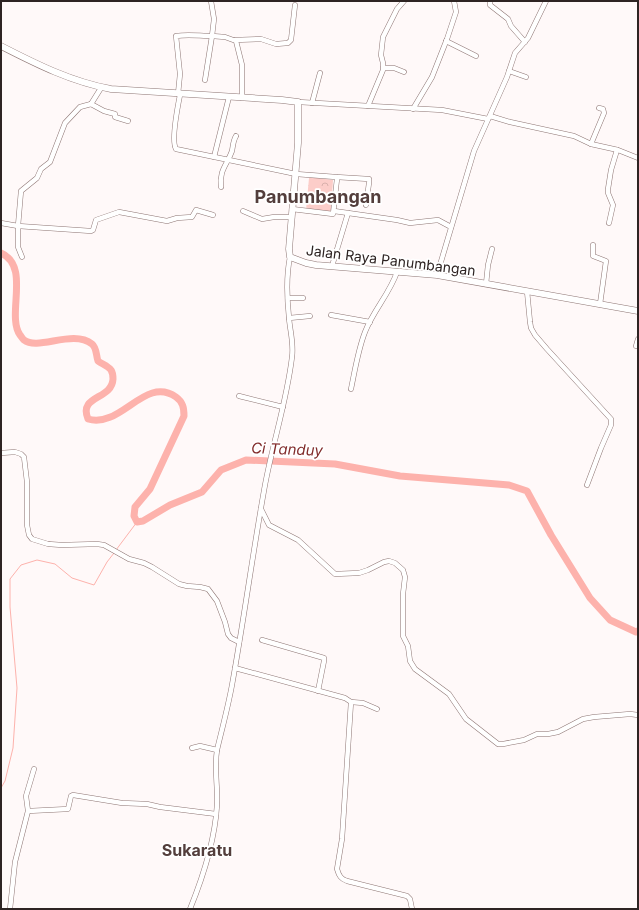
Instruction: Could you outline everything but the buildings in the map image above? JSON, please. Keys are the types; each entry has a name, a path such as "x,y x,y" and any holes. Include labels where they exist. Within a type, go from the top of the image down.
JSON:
{"main road":[{"path":"1,46 70,79 101,88 179,95 298,102"},
{"name":"Jalan Raya Panumbangan","path":"298,102 299,126 292,209 290,257 306,263 437,275 638,311"}],"street":[{"path":"205,80 214,20 211,1"},
{"path":"368,106 383,68 383,37 397,9 404,1"},
{"path":"413,109 432,77 446,41 456,12 454,1"},
{"path":"490,1 490,5 508,19 511,26 525,42"},
{"path":"437,275 474,151 509,71 515,53 525,42 546,1"},
{"path":"296,5 291,40 288,43 276,44 261,39 235,40 212,36 185,34 175,36 180,74 176,113 175,148 296,174 368,179 369,182 366,205"},
{"path":"235,40 242,65 242,98"},
{"path":"446,41 476,56"},
{"path":"383,68 397,68 404,72"},
{"path":"509,71 526,77"},
{"path":"312,103 320,73"},
{"path":"22,257 18,247 20,191 37,178 41,169 50,162 65,123 80,107 91,104 101,88"},
{"path":"214,157 229,97"},
{"path":"298,102 442,110 489,117 562,132 591,144 617,150 638,158"},
{"path":"91,104 104,111 115,114 115,117 128,121"},
{"path":"591,144 605,111 599,108"},
{"path":"221,187 221,172 231,152 236,136"},
{"path":"609,223 613,205 608,195 610,170 617,150"},
{"path":"334,211 338,181 336,177"},
{"path":"292,209 331,214 333,214 334,211 410,223 438,220 451,227"},
{"path":"1,223 18,226 90,231 93,230 96,220 116,212 167,221 177,218 192,217 196,210 213,215"},
{"path":"243,211 262,219 292,217"},
{"path":"332,266 348,213"},
{"path":"593,245 593,256 606,261 600,304"},
{"path":"486,284 492,248"},
{"path":"190,909 205,864 216,814 217,794 215,760 235,668 265,484 293,351 288,298 288,268 290,257"},
{"path":"351,389 365,331 397,272"},
{"path":"527,291 531,328 535,335 611,419 611,425 587,485"},
{"path":"288,298 303,298"},
{"path":"331,315 370,322"},
{"path":"289,318 310,316"},
{"path":"636,346 638,339"},
{"path":"239,396 282,407"},
{"path":"1,453 15,452 24,457 27,482 27,525 29,535 32,539 48,544 62,546 97,544 108,546 122,556 148,565 181,585 208,589 217,601 228,634 231,638 239,642"},
{"path":"261,509 270,525 298,540 334,574 359,573 389,561 395,563 403,570 405,577 403,594 403,636 408,646 411,664 414,668 449,694 466,719 498,744 524,740 537,734 558,732 583,719 630,714 638,715"},
{"path":"262,640 324,658 318,691"},
{"path":"235,668 347,699 351,702 363,703 377,709"},
{"path":"351,702 342,839 337,869 340,876 347,881 407,896 410,899 412,909"},
{"path":"192,748 200,746 217,750"},
{"path":"10,909 15,862 28,811 26,796 34,769"},
{"path":"28,811 68,808 71,796 73,795 122,803 147,804 216,814"}],"green space":[{"path":"310,177 333,180 331,210 329,212 306,210"}],"waterway":[{"name":"Ci Tanduy","path":"1,253 10,259 15,268 17,279 15,316 16,326 23,339 30,343 66,339 84,340 94,346 98,361 112,371 113,379 111,386 107,391 91,401 86,411 88,419 100,420 111,417 143,397 154,393 165,392 176,397 182,403 184,416 150,489 135,507 134,516 137,522 143,521 170,505 202,492 221,470 246,460 335,464 400,476 509,485 527,491 551,535 590,598 610,620 636,632 638,631"},
{"path":"116,550 137,522"},
{"path":"1,788 5,781 13,748 17,688 10,607 10,579 21,565 37,560 55,564 72,578 94,585 114,553"}],"district":[{"name":"Panumbangan","path":"318,196"},
{"name":"Sukaratu","path":"197,850"}]}
